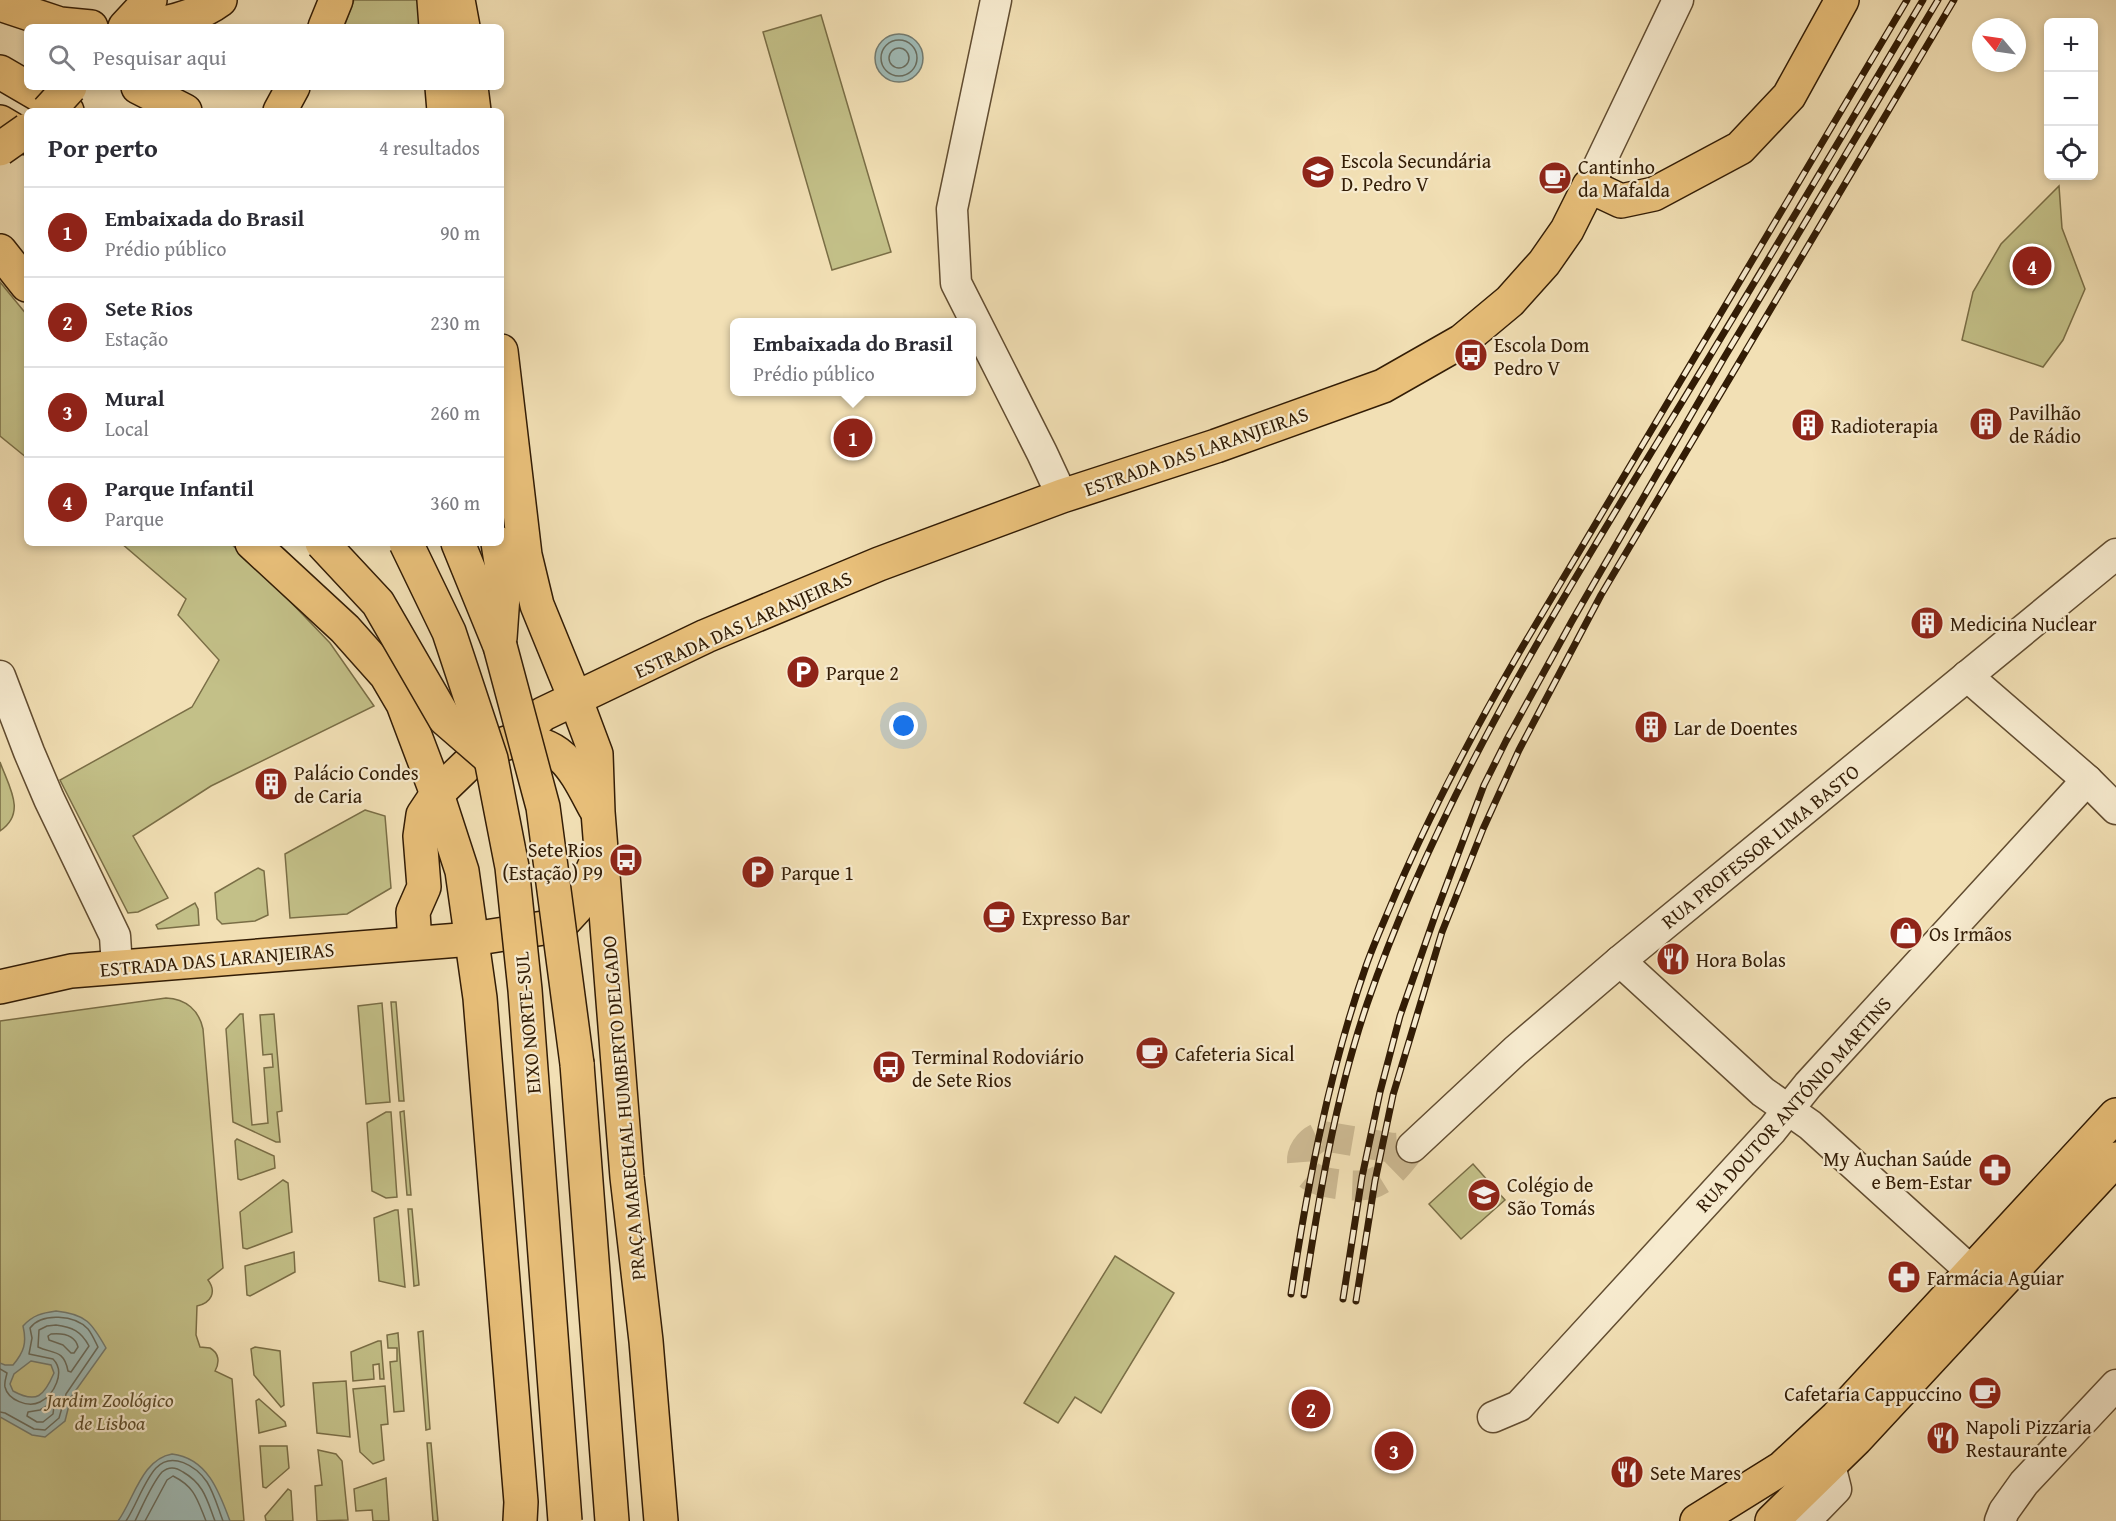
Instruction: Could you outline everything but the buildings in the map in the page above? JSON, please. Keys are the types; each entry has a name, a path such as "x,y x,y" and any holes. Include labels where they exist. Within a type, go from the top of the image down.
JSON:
{"main road":[{"path":"128,24 150,0"},
{"path":"157,24 192,15 220,0"},
{"path":"326,24 336,0"},
{"path":"434,0 436,24"},
{"path":"458,0 462,24"},
{"path":"1588,186 1621,201 1654,194 1740,148 1789,96 1842,0"},
{"path":"0,4 60,24"},
{"path":"0,20 24,32"},
{"path":"0,72 24,86"},
{"path":"31,90 62,108"},
{"path":"51,108 67,90"},
{"path":"144,90 179,108"},
{"path":"282,108 291,90"},
{"path":"442,90 444,108"},
{"path":"471,90 474,108"},
{"path":"0,122 24,136"},
{"path":"0,149 24,132"},
{"name":"ESTRADA DAS LARANJEIRAS","path":"426,943 413,912 424,887 420,836 423,815 437,794 484,753 502,750 543,714 706,636 879,564 1062,496 1216,446 1383,386 1439,356 1483,325 1510,301 1544,263 1567,230 1588,186"},
{"path":"0,251 24,281"},
{"path":"504,378 522,540 537,604"},
{"path":"255,546 345,629 386,675 404,704 462,871 481,1010 525,1516"},
{"path":"286,546 297,558 345,629"},
{"path":"325,546 378,603 446,719 502,750 530,742 544,746 566,759 576,772 598,812"},
{"name":"EIXO NORTE-SUL","path":"407,546 502,750 522,968 565,1521"},
{"name":"EIXO NORTE-SUL","path":"459,546 500,646 543,807 577,1064 612,1521"},
{"path":"500,546 504,581 500,646"},
{"path":"501,546 537,604"},
{"name":"PRAÇA MARECHAL HUMBERTO DELGADO","path":"537,604 596,754 598,812 626,1165 646,1341 658,1520"},
{"path":"472,939 543,928 564,921 576,908 601,851"},
{"name":"ESTRADA DAS LARANJEIRAS","path":"0,987 59,973 117,967 472,939"},
{"path":"1697,1521 1782,1468 1837,1418 2116,1115"},
{"path":"1772,1521 1830,1465 2116,1159"}],"street":[{"path":"974,318 956,283 952,209 996,0"},
{"path":"1588,186 1678,0"},
{"path":"976,323 1062,496"},
{"name":"RUA PROFESSOR LIMA BASTO","path":"1412,1147 1507,1058 1620,961 2116,554"},
{"path":"0,676 49,799 115,936 117,967"},
{"path":"1967,676 2087,780 2116,809"},
{"name":"RUA DOUTOR ANTÓNIO MARTINS","path":"1493,1417 1519,1406 2087,780"},
{"path":"1620,961 1763,1092 1810,1125 1971,1271"},
{"path":"2012,1515 2024,1483 2116,1385"},
{"path":"1805,1521 1836,1489 1830,1465"}],"green space":[{"path":"354,0 423,0 426,24 345,24"},
{"path":"821,15 891,252 832,270 763,32"},
{"path":"2059,186 2062,228 2085,289 2063,340 2043,367 1962,340 1973,292 2001,244"},
{"path":"0,282 24,311 24,456 0,436"},
{"path":"124,546 233,546 260,570 330,643 374,706 211,786 133,836 168,898 138,912 128,913 60,780 192,707 219,660 178,615 186,599"},
{"path":"0,762 14,799 14,808 13,816 0,831"},
{"path":"365,810 385,816 391,888 347,914 290,918 285,854"},
{"path":"258,868 264,871 268,915 255,921 222,924 217,919 215,893"},
{"path":"195,903 198,909 199,925 158,929 156,925"},
{"name":"Jardim Zoológico de Lisboa","path":"166,998 180,1001 191,1007 198,1016 203,1029 223,1268 208,1280 212,1289 209,1300 197,1306 196,1335 200,1347 210,1348 217,1355 218,1364 215,1371 232,1379 244,1521 0,1521 0,1021"},
{"path":"391,1002 396,1002 404,1101 399,1101"},
{"path":"382,1003 390,1102 366,1104 358,1006"},
{"path":"240,1014 243,1014 252,1125 268,1123 264,1068 273,1067 272,1054 263,1055 260,1015 274,1014 282,1111 277,1112 280,1142 233,1122 226,1029"},
{"path":"404,1111 411,1195 407,1195 400,1112"},
{"path":"386,1112 391,1112 397,1197 386,1198 372,1191 367,1123"},
{"path":"237,1139 274,1156 275,1168 241,1180 238,1179 235,1141"},
{"path":"1473,1164 1505,1200 1461,1239 1429,1204"},
{"path":"283,1180 288,1183 292,1232 247,1249 243,1248 240,1212"},
{"path":"408,1209 412,1209 419,1285 414,1286"},
{"path":"398,1210 405,1287 379,1281 374,1218"},
{"path":"294,1252 295,1272 250,1296 247,1295 245,1266"},
{"path":"1115,1256 1174,1293 1101,1413 1075,1397 1058,1423 1024,1403"},
{"path":"423,1331 430,1429 426,1430 418,1332"},
{"path":"398,1333 404,1411 394,1412 390,1362 397,1361 397,1348 388,1348 387,1335"},
{"path":"381,1341 384,1379 380,1379 379,1364 373,1365 374,1379 353,1381 351,1352"},
{"path":"255,1347 280,1351 284,1405 281,1407 254,1375 251,1349"},
{"path":"346,1381 350,1437 317,1433 313,1383"},
{"path":"385,1386 388,1424 381,1425 384,1460 373,1464 360,1452 353,1389"},
{"path":"259,1399 285,1422 286,1426 259,1433 256,1401"},
{"path":"427,1443 431,1443 438,1521 433,1521"},
{"path":"260,1446 287,1446 289,1468 266,1488 263,1487"},
{"path":"318,1450 336,1454 342,1461 348,1520 317,1521 315,1486 322,1485"},
{"path":"386,1478 389,1521 373,1521 372,1510 356,1511 354,1489"},
{"path":"288,1489 291,1491 293,1521 266,1521 265,1516"}],"water":[{"path":"899,34 916,41 923,58 916,75 899,82 882,75 875,58 882,41"},
{"path":"56,1311 66,1312 87,1321 97,1332 106,1348 71,1397 65,1421 45,1437 32,1435 0,1417 0,1363 13,1365 20,1356 25,1337 23,1326 27,1322 34,1317","holes":["31,1361 51,1365 54,1373 39,1396 28,1397 13,1391 10,1384 14,1374"]},
{"path":"172,1454 184,1457 203,1469 216,1488 230,1521 118,1521 140,1481 153,1463"}],"tunnel":[{"path":"1323,1136 1393,1148 1412,1147 1383,1178 1366,1185 1341,1185 1312,1177 1303,1166 1303,1153 1306,1148 1311,1142 1323,1136"}],"railway":[{"path":"1291,1294 1312,1169 1341,1046 1369,959 1419,841 1520,651 1907,0"},
{"path":"1304,1295 1329,1148 1356,1039 1395,930 1426,857 1497,716 1575,578 1923,0"},
{"path":"1343,1299 1362,1177 1380,1092 1400,1016 1484,785 1572,621 1724,358 1938,0"},
{"path":"1356,1301 1375,1181 1393,1095 1442,932 1483,829 1519,750 1601,595 1954,0"}],"place":[{"name":"Escola Secundária D. Pedro V","path":"1318,172"},
{"name":"Cantinho da Mafalda","path":"1555,178"},
{"name":"Parque Infantil","path":"2032,266"},
{"name":"Escola Dom Pedro V","path":"1471,355"},
{"name":"Pavilhão de Rádio","path":"1986,424"},
{"name":"Radioterapia","path":"1808,425"},
{"name":"Embaixada do Brasil","path":"853,438"},
{"name":"Medicina Nuclear","path":"1927,623"},
{"name":"Parque 2","path":"803,672"},
{"name":"Lar de Doentes","path":"1651,727"},
{"name":"Palácio Condes de Caria","path":"271,784"},
{"name":"Sete Rios (Estação) P9","path":"626,860"},
{"name":"Parque 1","path":"758,872"},
{"name":"Expresso Bar","path":"999,917"},
{"name":"Os Irmãos","path":"1906,933"},
{"name":"Hora Bolas","path":"1673,959"},
{"name":"Cafeteria Sical","path":"1152,1053"},
{"name":"Terminal Rodoviário de Sete Rios","path":"889,1067"},
{"name":"My Auchan Saúde e Bem-Estar","path":"1995,1170"},
{"name":"Colégio de São Tomás","path":"1484,1195"},
{"name":"Farmácia Aguiar","path":"1904,1277"},
{"name":"Cafetaria Cappuccino","path":"1985,1393"},
{"name":"Sete Rios","path":"1311,1409"},
{"name":"Napoli Pizzaria Restaurante","path":"1943,1438"},
{"name":"Mural","path":"1394,1451"},
{"name":"Sete Mares","path":"1627,1472"}]}
